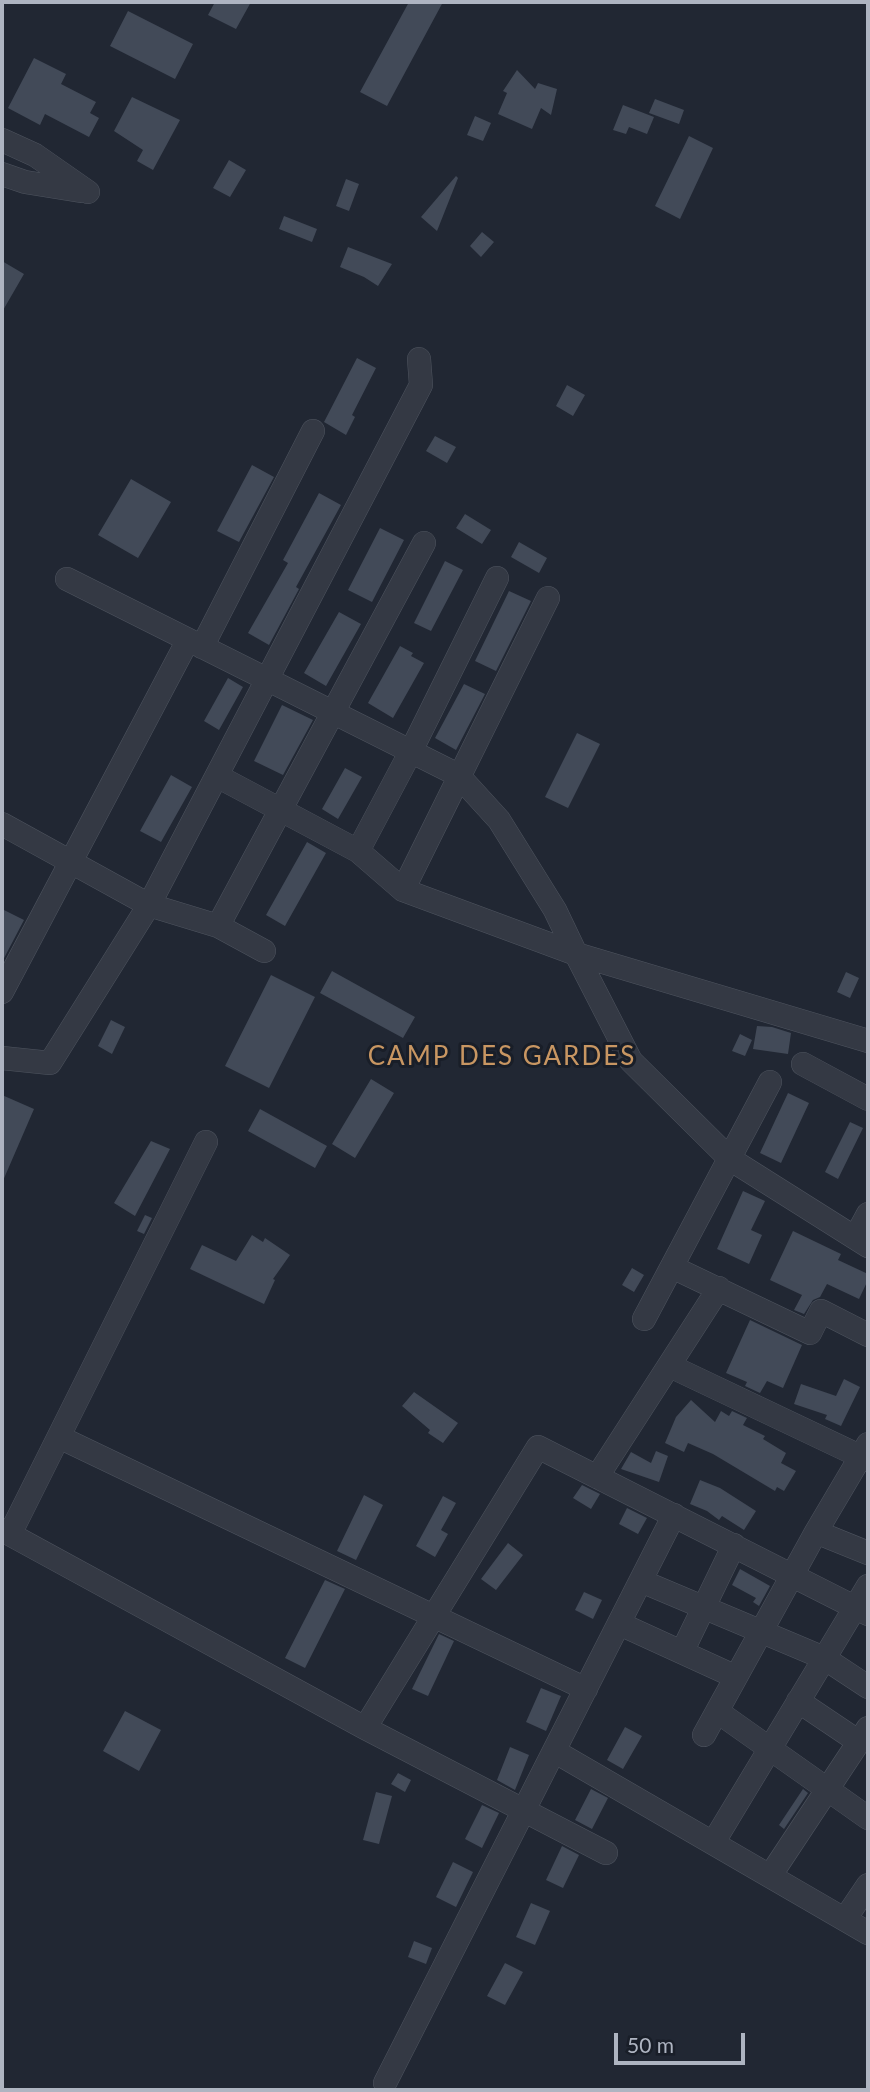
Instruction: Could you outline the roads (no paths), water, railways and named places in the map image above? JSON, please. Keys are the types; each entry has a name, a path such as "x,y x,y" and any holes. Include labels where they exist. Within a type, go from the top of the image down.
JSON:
{"street":[{"path":"2,140 35,155 88,192 25,182 2,174"},
{"path":"2,1058 50,1063 149,905 421,385 419,359"},
{"path":"2,992 71,861 313,432"},
{"path":"218,926 424,543"},
{"path":"358,851 497,578"},
{"path":"67,579 458,775 499,820 555,910 631,1061 730,1158 862,1242 868,1214"},
{"path":"403,890 548,598"},
{"path":"217,776 358,851 403,890 576,954 868,1041"},
{"path":"2,824 149,905 218,926 264,951"},
{"path":"803,1064 867,1094"},
{"path":"644,1319 770,1082"},
{"path":"206,1142 59,1437 6,1532 365,1728 606,1853"},
{"path":"672,1267 810,1333 821,1311 865,1326"},
{"path":"597,1477 719,1288"},
{"path":"670,1366 866,1453 816,1532 704,1735"},
{"path":"59,1437 586,1689"},
{"path":"365,1728 538,1447 862,1611"},
{"path":"385,2083 674,1516"},
{"path":"816,1532 868,1553"},
{"path":"682,1652 734,1545"},
{"path":"641,1581 824,1658 868,1687"},
{"path":"713,1843 824,1658 862,1611 868,1586"},
{"path":"620,1624 736,1677"},
{"path":"770,1876 864,1735 798,1702"},
{"path":"718,1712 868,1818"},
{"path":"554,1751 868,1933"},
{"path":"845,1919 868,1885"}],"district":[{"name":"CAMP DES GARDES","path":"502,1057"}]}
